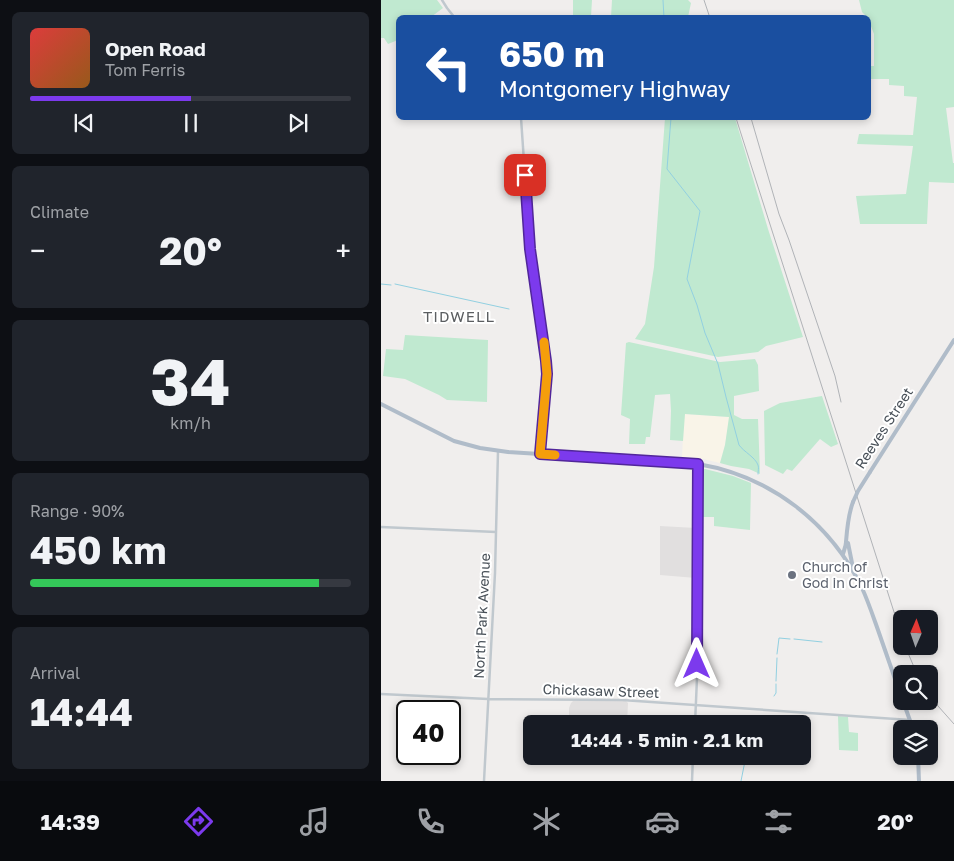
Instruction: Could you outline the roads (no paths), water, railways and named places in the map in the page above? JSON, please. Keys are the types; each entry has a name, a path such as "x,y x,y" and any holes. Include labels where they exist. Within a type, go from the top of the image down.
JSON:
{"main road":[{"name":"Reeves Street","path":"854,573 847,544 847,533 849,517 856,493 952,346 954,340"},
{"path":"381,404 454,440 480,448 498,451 698,464 735,474 771,489 801,509 823,530 842,553 869,605 893,672"},
{"path":"836,546 847,544"},
{"name":"Reeves Street","path":"842,553 847,544"},
{"path":"906,710 910,720"},
{"path":"918,765 919,781"}],"street":[{"path":"442,0 453,15"},
{"path":"521,120 530,249 547,374 540,454"},
{"name":"North Park Avenue","path":"484,781 495,573 498,451"},
{"path":"695,715 698,464"},
{"path":"381,527 496,532"},
{"name":"Chickasaw Street","path":"381,694 488,699 622,700 910,720"},
{"path":"692,781 693,765"}],"waterway":[{"path":"663,0 664,15"},
{"path":"671,120 667,169 700,211 687,279 705,333 718,364 739,445 757,462 758,474"},
{"path":"381,284 391,285"},
{"path":"395,284 509,309"},
{"path":"777,654 779,638 790,639"},
{"path":"794,639 822,642"},
{"path":"776,681 777,658"},
{"path":"774,696 776,684"},
{"path":"741,781 744,765"}],"railway":[{"path":"704,0 709,15"},
{"path":"737,120 893,610"},
{"path":"752,120 779,214 835,376 841,402"},
{"path":"909,655 913,665"},
{"path":"938,706 954,724"}],"place":[{"name":"Church of God in Christ","path":"792,575"}],"district":[{"name":"TIDWELL","path":"459,317"}]}
